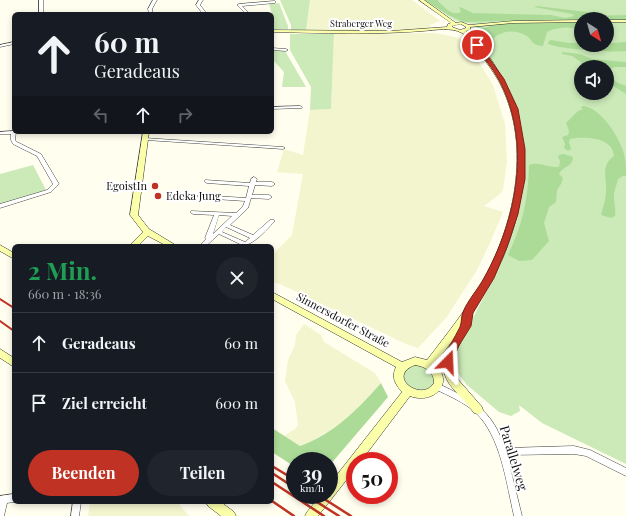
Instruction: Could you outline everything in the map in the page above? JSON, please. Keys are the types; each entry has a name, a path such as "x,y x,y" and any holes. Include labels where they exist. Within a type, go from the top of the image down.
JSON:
{"main road":[{"path":"421,0 454,23 468,26 514,22 574,21"},
{"path":"614,21 626,21"},
{"path":"449,28 450,24 454,23"},
{"path":"429,365 468,312 489,278 510,230 520,185 521,149 514,109 504,84 482,51 463,31 468,29 468,26"},
{"name":"Straberger Weg","path":"274,31 391,32 449,28 463,31"},
{"path":"146,136 134,215 141,227 147,233 169,244"},
{"path":"135,244 147,233"},
{"path":"0,248 12,255"},
{"name":"Sinnersdorfer Straße","path":"274,297 402,366"},
{"path":"468,312 466,326 449,357 447,367 456,386 471,399 478,410"},
{"path":"0,353 12,362"},
{"path":"415,361 429,365 435,369 440,381 438,387 428,394 414,394 408,391 399,382 399,370 402,366 415,361"},
{"path":"338,483 408,391"},
{"path":"215,504 230,516"},
{"path":"305,516 314,513 321,504"}],"street":[{"path":"41,12 42,0"},
{"path":"151,12 150,9 155,0"},
{"path":"200,0 198,5 204,12"},
{"path":"238,0 239,4 246,12"},
{"path":"239,4 274,2"},
{"path":"198,12 200,7"},
{"path":"0,46 12,43"},
{"path":"274,49 286,50"},
{"path":"274,108 300,107"},
{"path":"0,133 12,132"},
{"path":"0,206 46,192 54,188 56,184 39,155 15,143 13,140 14,134"},
{"path":"146,136 284,148"},
{"path":"206,181 272,184"},
{"path":"204,244 246,207 253,182"},
{"path":"200,196 269,198"},
{"path":"193,212 237,215"},
{"path":"209,240 208,238 217,214"},
{"path":"218,232 244,244 248,243 272,221"},
{"path":"226,225 254,238"},
{"name":"Parallelweg","path":"438,387 478,410 489,422 502,452 518,516"},
{"path":"502,452 574,450 587,453 626,472"},
{"path":"0,515 2,499 12,498"},
{"path":"75,516 77,504"}],"green space":[{"path":"280,0 310,0 306,31 291,30 291,25"},
{"path":"310,0 412,0 440,21 430,25 430,29 421,30 306,31"},
{"path":"424,0 626,0 626,464 542,423 519,405 520,411 511,416 499,412 467,385 458,373 456,351 502,261 519,211 525,181 525,148 517,107 508,87 491,59 470,34 477,28 473,24 456,21"},
{"path":"425,0 437,0 448,10 454,13 461,12 460,7 473,13 551,15 565,18 574,16 574,19 464,22 448,15"},
{"path":"279,3 288,29 274,29 274,12 271,12 269,4"},
{"path":"537,6 587,12 574,12 574,16 572,14 534,7"},
{"path":"614,15 626,15 626,20 614,20"},
{"path":"574,23 574,28 555,29 547,32 543,46 534,43 525,35 516,32 503,33 492,40 487,41 473,35 479,30 491,26"},
{"path":"435,33 459,38 472,51 493,85 505,124 507,161 503,190 484,206 503,212 477,270 446,318 418,348 406,344 274,282 274,253 292,235 303,174 277,172 284,149 303,155 310,110 331,109 334,34"},
{"path":"290,34 334,34 331,109 310,110 311,87 290,50"},
{"path":"549,41 574,43 574,49 554,46 548,44"},
{"path":"626,42 626,51 614,51 614,43"},
{"path":"274,51 285,51 306,87 282,87 284,72 274,61"},
{"path":"562,52 580,54 592,59 603,60 578,60 572,56 562,54"},
{"path":"614,61 626,62 626,67 614,67"},
{"path":"614,79 616,82 626,86 626,94 614,86"},
{"path":"582,106 589,107 602,117 614,132 624,154 626,162 626,176 618,179 614,194 615,216 611,218 601,215 606,195 605,172 607,164 614,156 609,145 604,141 597,139 576,138 570,139 569,142 571,149 568,151 564,148 565,144 562,137 568,135 569,131 566,123 578,111 583,109 581,108"},
{"path":"564,154 573,157 573,160 570,165 563,169 559,174 563,178 557,190 556,202 549,207 544,223 549,241 532,260 519,261 508,255 524,211 529,165 540,164 551,167 559,167 560,161 558,157 559,155"},
{"path":"33,165 46,190 0,204 0,174"},
{"path":"304,324 321,335 324,342 375,373 381,383 356,411 343,422 312,441 300,446 284,436 295,429 298,425 295,402 285,381 288,360 295,345 296,335"},
{"path":"416,364 432,371 435,382 426,390 414,389 409,386 404,377 405,370"},
{"path":"381,383 388,397 338,455 338,452 286,452 286,461 274,453 274,429 300,446 313,441 335,427 354,411"},
{"path":"90,504 179,504 189,516 88,516"}],"railway":[{"path":"0,299 12,307"},
{"path":"0,321 12,330"},
{"path":"274,467 286,475"},
{"path":"274,474 286,482"},
{"path":"274,483 324,516"},
{"path":"274,502 294,516"},
{"path":"320,504 339,516"},
{"path":"332,504 351,516"}],"place":[{"name":"EgoistIn","path":"155,186"},
{"name":"Edeka Jung","path":"158,196"}],"route":[{"path":"448,362 453,347 466,326 468,312 489,278 510,230 521,179 520,134 511,99 488,58 477,45"}]}
